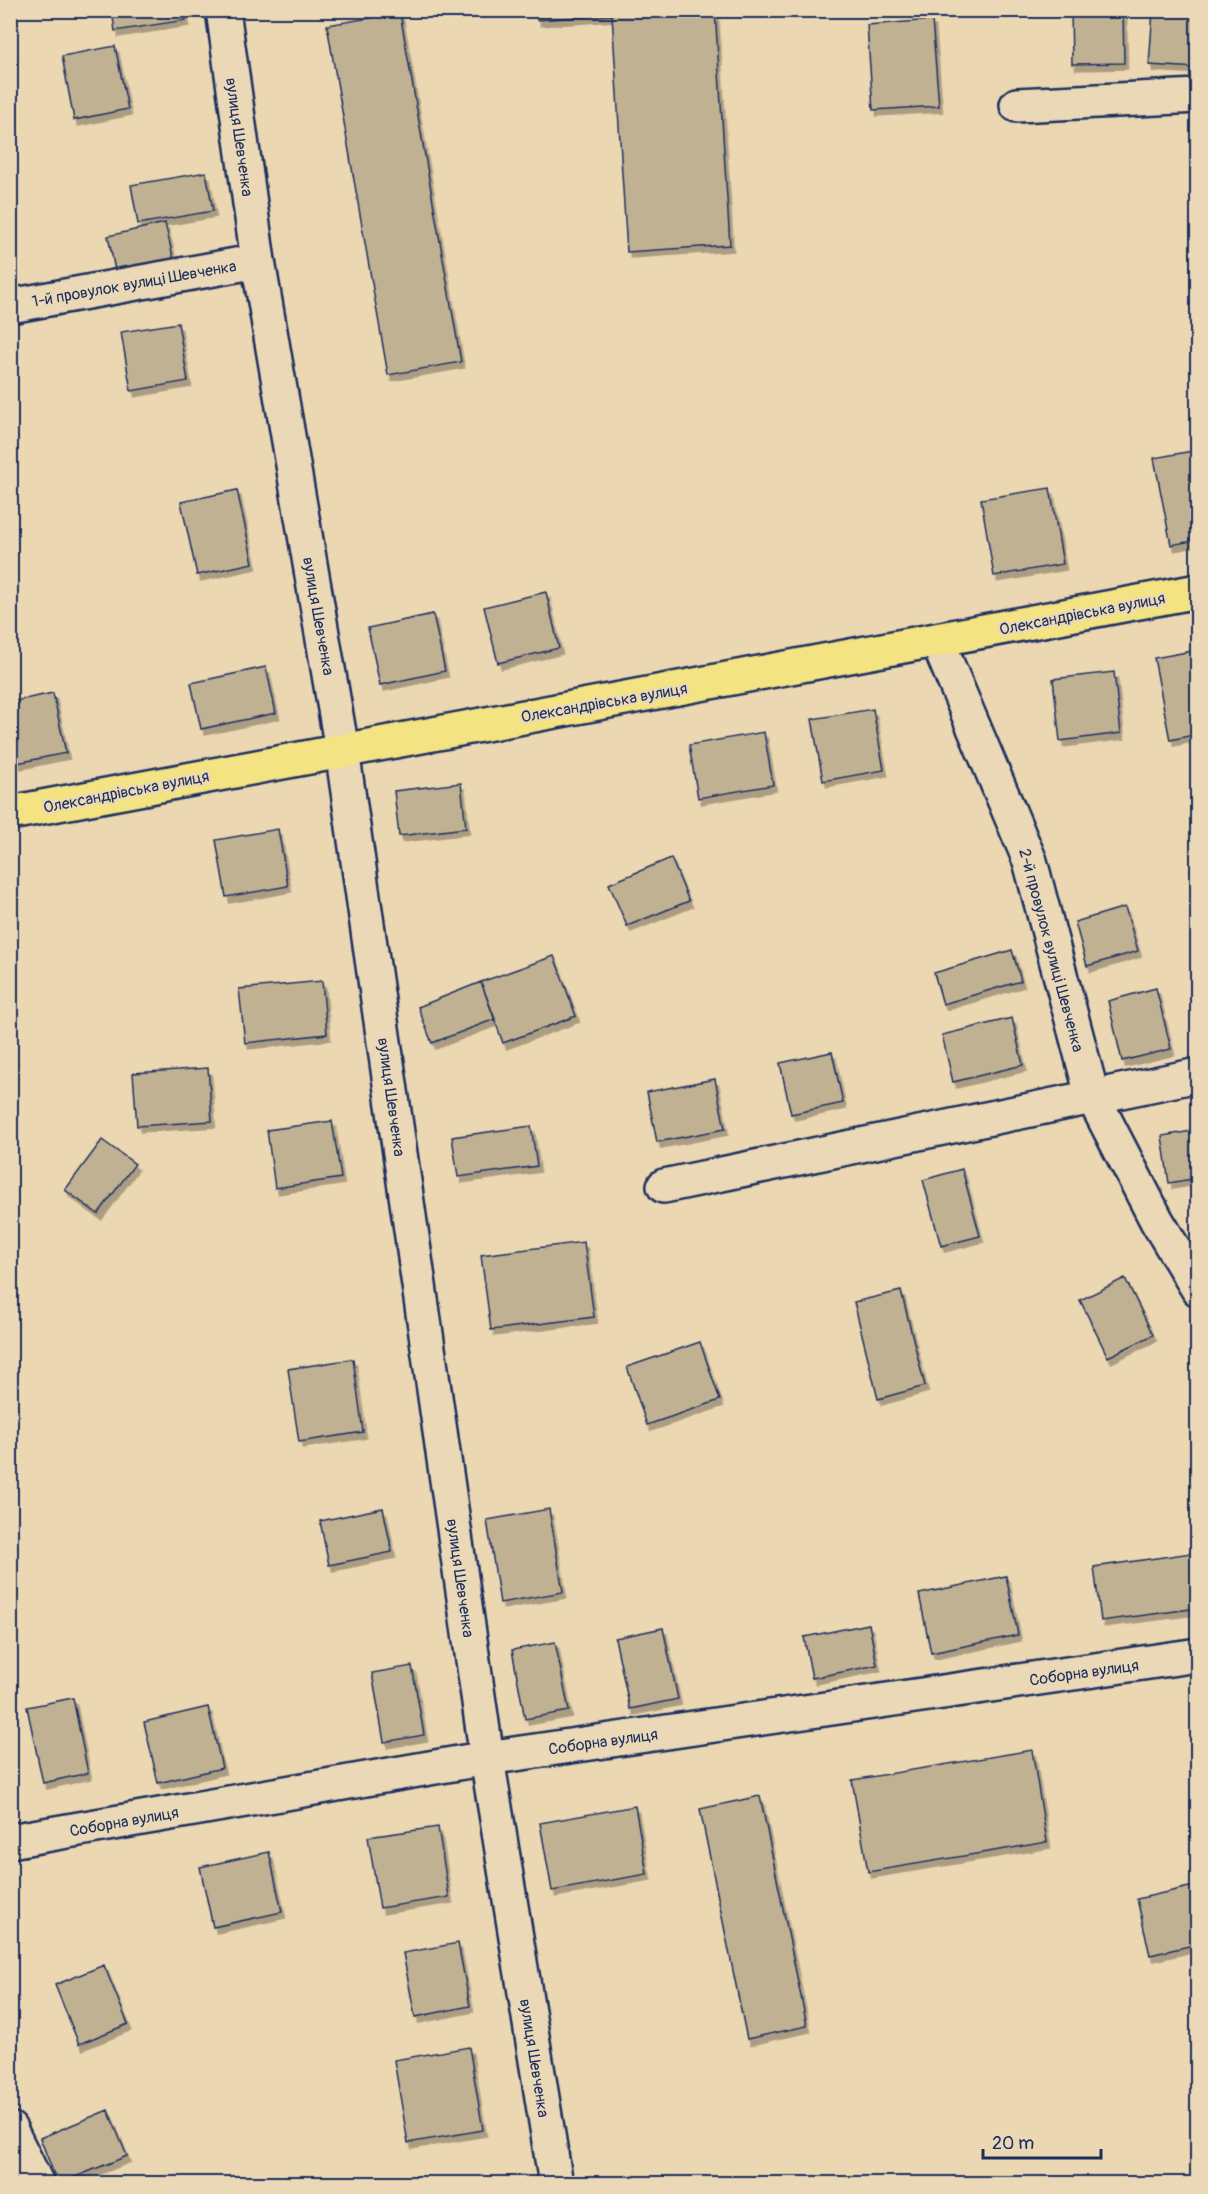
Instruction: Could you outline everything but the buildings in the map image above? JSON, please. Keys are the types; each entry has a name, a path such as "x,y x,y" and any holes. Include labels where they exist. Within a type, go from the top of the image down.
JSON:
{"main road":[{"name":"Олександрівська вулиця","path":"10,813 1197,591"}],"street":[{"name":"вулиця Шевченка","path":"223,10 258,261 342,750 487,1758 556,2184"},
{"path":"1017,105 1197,96"},
{"name":"1-й провулок вулиці Шевченка","path":"10,306 258,261"},
{"name":"2-й провулок вулиці Шевченка","path":"937,640 1030,861 1092,1095 1157,1221 1197,1289"},
{"path":"664,1186 1092,1095 1197,1075"},
{"name":"Соборна вулиця","path":"10,1841 487,1758 1197,1656"},
{"path":"10,2129 37,2184"}]}
